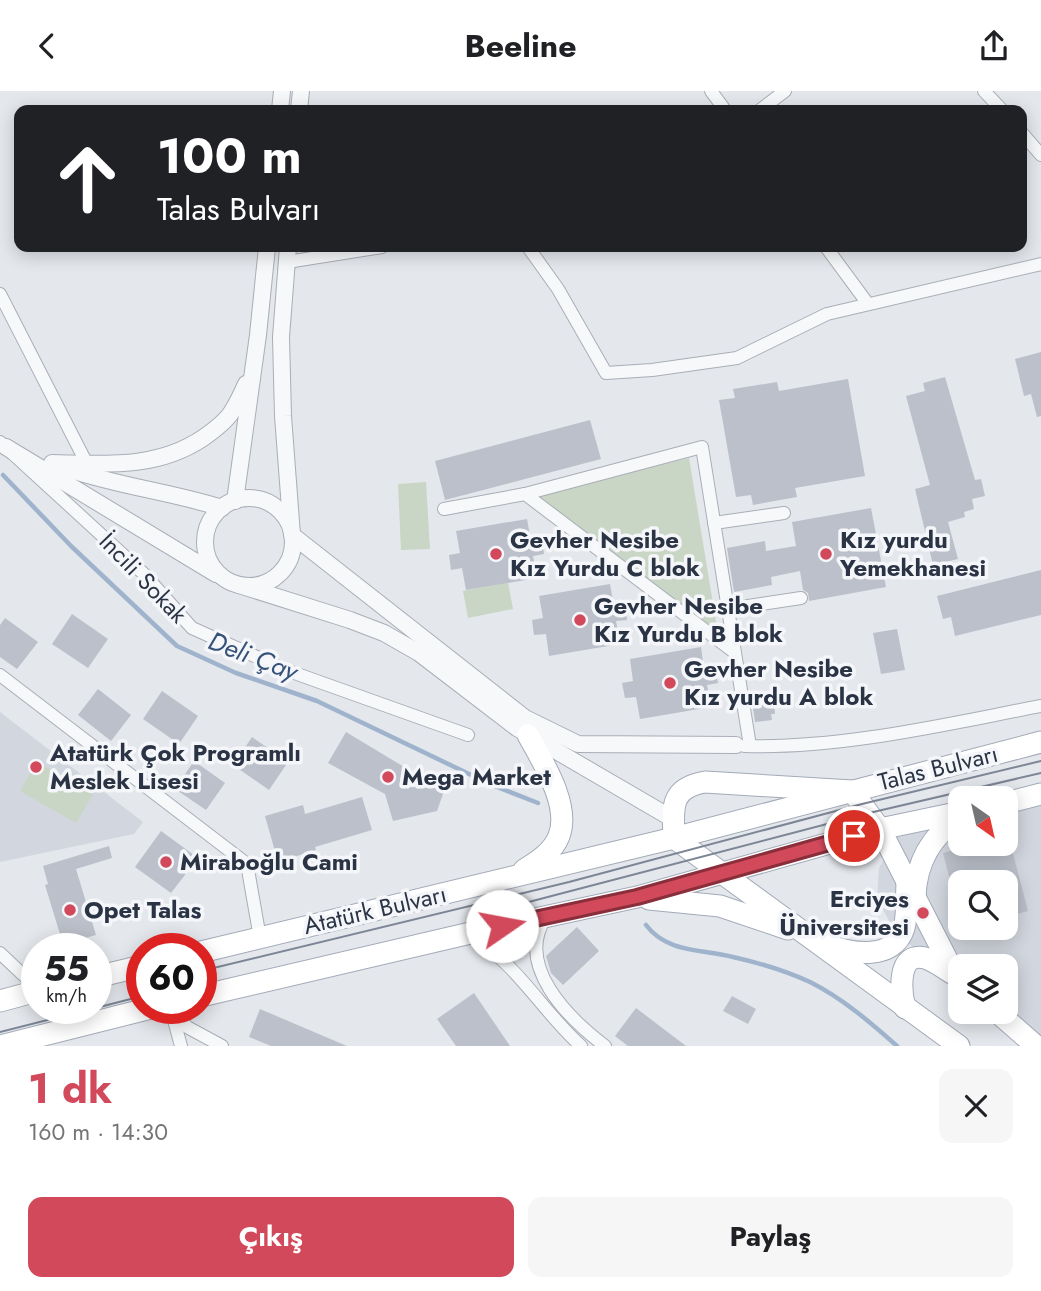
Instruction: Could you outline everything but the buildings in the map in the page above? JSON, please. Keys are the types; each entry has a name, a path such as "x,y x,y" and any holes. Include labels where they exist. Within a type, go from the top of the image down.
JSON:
{"main road":[{"path":"516,876 544,857 559,836 561,810 556,787 528,734"},
{"name":"Talas Bulvarı","path":"753,817 1041,742"},
{"path":"948,959 880,829 852,790 705,782 688,787 677,797 673,809 674,828 722,873 959,1046"},
{"name":"Talas Bulvarı","path":"1018,800 1041,794"},
{"name":"Talas Bulvarı","path":"722,873 880,829 948,816"},
{"name":"Atatürk Bulvarı","path":"217,948 516,876 674,828 753,817"},
{"path":"637,897 720,906 854,953 874,952 888,947 898,939 905,925 911,888 925,852 948,825"},
{"name":"Atatürk Bulvarı","path":"217,992 637,897 722,873"},
{"path":"905,1007 901,975 912,961 925,958 948,972"},
{"path":"0,1001 21,995"},
{"path":"0,1046 126,1014"},
{"path":"1010,1024 1035,1046"}],"street":[{"path":"767,105 785,91"},
{"path":"984,91 997,105"},
{"path":"1027,139 1041,155"},
{"path":"266,252 252,373 228,504 212,519 206,532 205,546 208,559 216,571 233,583 253,586 267,583 278,575 287,564 292,550 281,337 287,254 314,252"},
{"path":"532,252 558,289 606,373 652,370 737,358 827,314 1041,264"},
{"path":"830,252 869,304"},
{"path":"0,295 87,464"},
{"path":"52,463 152,460 183,451 210,433 231,414 252,373"},
{"path":"444,509 526,494 702,447 734,652 743,746"},
{"path":"2,448 127,485 228,504 250,498 265,501 283,515 292,535 525,718 578,744 795,746 850,740 1041,706"},
{"path":"2,448 233,583 384,633 419,653 528,734 674,828"},
{"name":"İncili Sokak","path":"2,448 144,574 192,628 286,670 468,735"},
{"path":"526,494 734,652"},
{"path":"714,523 784,513"},
{"path":"728,610 801,598"},
{"path":"0,675 247,864 260,937"},
{"path":"546,917 535,945 540,970 569,1013 605,1046"},
{"path":"466,934 506,961 581,1046"},
{"path":"0,954 21,974"},
{"path":"175,1024 181,1046"},
{"path":"184,1024 222,1046"}],"shaded area":[{"name":"Atatürk Çok Programlı Meslek Lisesi","path":"0,712 143,822 134,834 0,862"},
{"name":"Erciyes Üniversitesi","path":"1041,803 1041,1045 1018,1023 1018,954 948,954 948,974 896,934 877,898 879,868 895,838 948,825 948,856 1018,856 1018,808"}],"green space":[{"path":"689,458 718,634 532,496"},
{"path":"426,482 430,549 401,550 398,484"},
{"path":"508,582 513,609 468,618 463,591"},
{"path":"37,762 93,794 76,823 20,791"}],"waterway":[{"name":"Deli Çay","path":"3,475 71,546 177,646 236,673 317,701 492,785 538,803"},
{"path":"646,925 664,941 675,945 753,962 810,982 866,1019 897,1046"}],"tram line":[{"path":"217,967 569,882 862,804 1041,761"},
{"path":"521,904 869,813 1041,773"},
{"path":"112,1004 126,1000"},
{"path":"0,1032 32,1024"}],"place":[{"name":"Gevher Nesibe Kız Yurdu C blok","path":"496,554"},
{"name":"Kız yurdu Yemekhanesi","path":"826,554"},
{"name":"Gevher Nesibe Kız Yurdu B blok","path":"580,620"},
{"name":"Gevher Nesibe Kız yurdu A blok","path":"670,683"},
{"name":"Atatürk Çok Programlı Meslek Lisesi","path":"36,767"},
{"name":"Mega Market","path":"388,777"},
{"name":"Miraboğlu Cami","path":"166,862"},
{"name":"Opet Talas","path":"70,910"},
{"name":"Erciyes Üniversitesi","path":"923,913"}],"route":[{"path":"502,926 637,897 854,836"}]}
